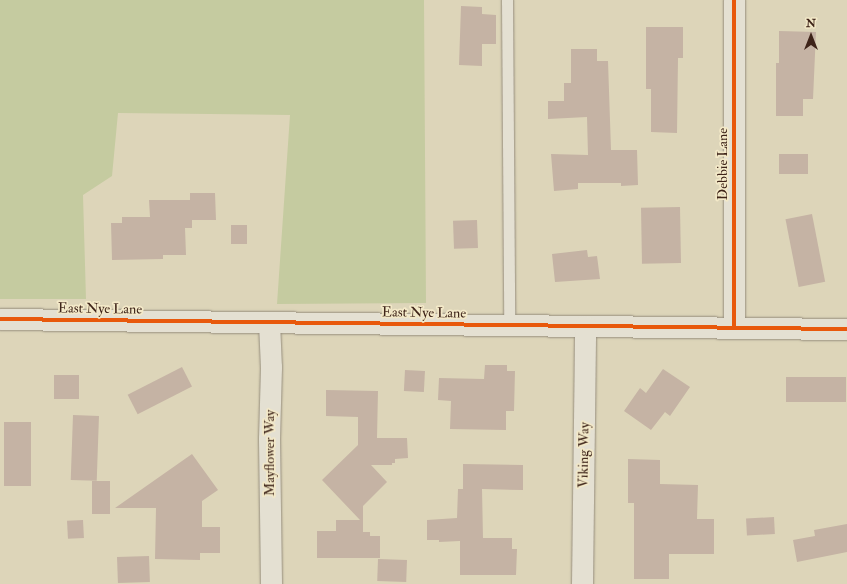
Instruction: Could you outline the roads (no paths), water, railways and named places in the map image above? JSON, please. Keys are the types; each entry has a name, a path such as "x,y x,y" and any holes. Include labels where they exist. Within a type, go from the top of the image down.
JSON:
{"street":[{"name":"Debbie Lane","path":"734,0 734,328"},
{"name":"East Nye Lane","path":"0,319 847,329"},
{"name":"Mayflower Way","path":"269,322 271,367 269,439 271,584"},
{"name":"Viking Way","path":"582,584 585,326"}],"lane":[{"path":"507,0 509,325"}]}
